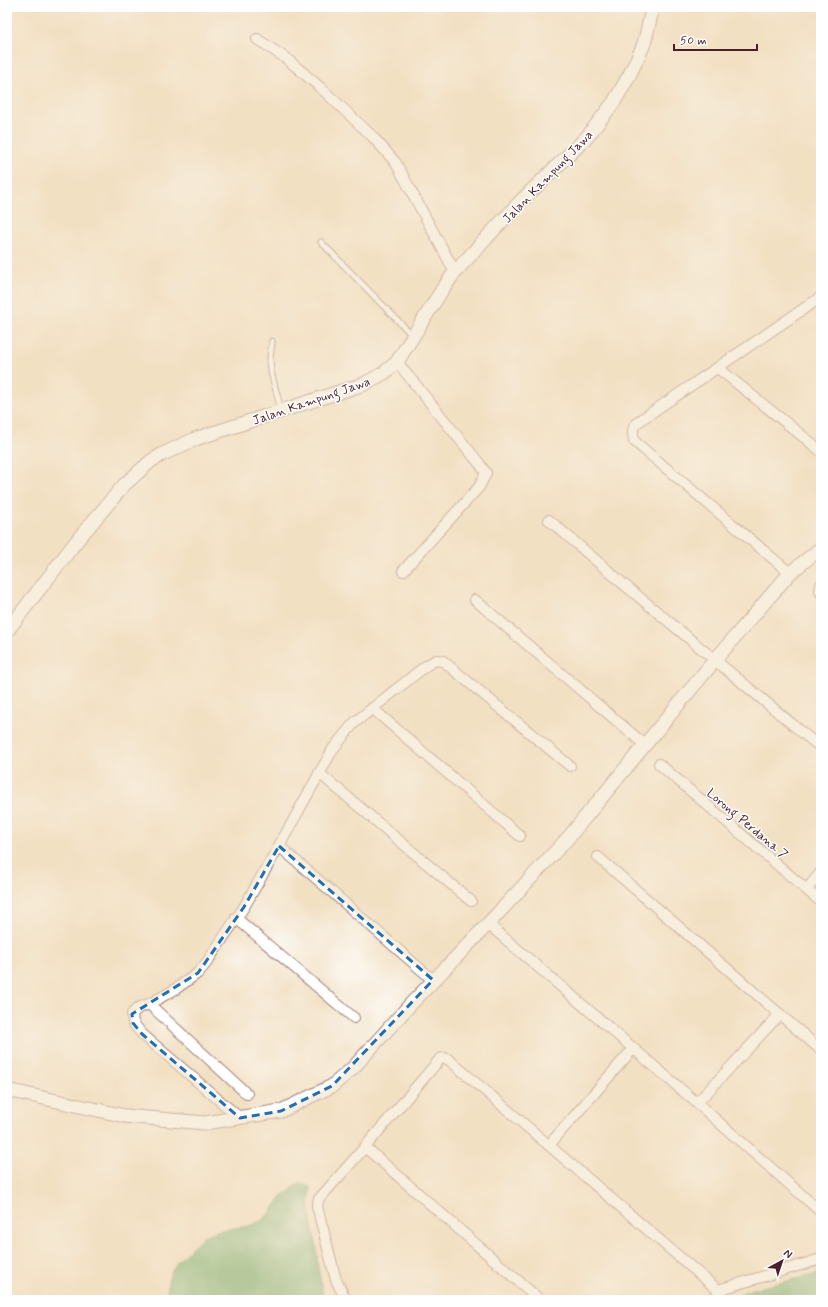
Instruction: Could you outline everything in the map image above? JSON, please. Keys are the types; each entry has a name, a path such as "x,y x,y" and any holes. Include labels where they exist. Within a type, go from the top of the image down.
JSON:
{"street":[{"name":"Jalan Kampung Jawa","path":"7,631 79,538 124,485 151,461 195,439 364,384 384,373 397,362 455,272 519,203 587,137 614,102 629,76 644,44 651,15 651,7"},
{"path":"257,39 287,59 322,89 373,137 396,163 455,272"},
{"path":"790,573 634,441 632,431 636,424 820,299"},
{"path":"397,362 479,462 486,473 479,487 403,571"},
{"path":"718,368 821,451"},
{"path":"549,520 821,748"},
{"path":"7,1090 125,1116 205,1123 281,1111 332,1086 353,1068 408,1006 488,924 581,823 715,660 790,573 821,548"},
{"path":"821,586 821,593"},
{"path":"475,600 645,745"},
{"path":"240,1118 142,1034 133,1023 132,1014 138,1008 149,1004 174,990 198,973 207,962 236,918 279,846 319,773 337,744 354,723 427,665 436,660 443,661 570,766"},
{"path":"372,708 520,836"},
{"name":"Lorong Perdana 7","path":"659,764 821,902"},
{"path":"319,773 471,901"},
{"path":"279,846 433,980"},
{"path":"598,858 821,1050"},
{"path":"807,889 821,872"},
{"path":"236,918 354,1018"},
{"path":"488,924 697,1103 821,1212"},
{"path":"149,1004 247,1094"},
{"path":"697,1103 780,1014"},
{"path":"549,1145 633,1048"},
{"path":"347,1300 336,1280 317,1206 319,1199 437,1062 443,1058 448,1059 718,1290"},
{"path":"365,1147 540,1300"},
{"path":"718,1290 821,1259"},
{"path":"715,1300 718,1290"}],"lane":[{"path":"321,242 414,336"},
{"path":"272,341 270,359 271,372 281,411"}],"highlighted area":[{"path":"279,846 433,980 332,1086 281,1111 240,1118 142,1034 133,1023 132,1014 198,973 244,907"}],"green space":[{"path":"303,1183 311,1188 309,1201 324,1300 167,1300 168,1282 171,1272 177,1262 203,1236 216,1231 249,1226 261,1221 269,1214 282,1197 297,1185"},
{"path":"821,1273 821,1300 736,1300 739,1295 745,1291"}]}
